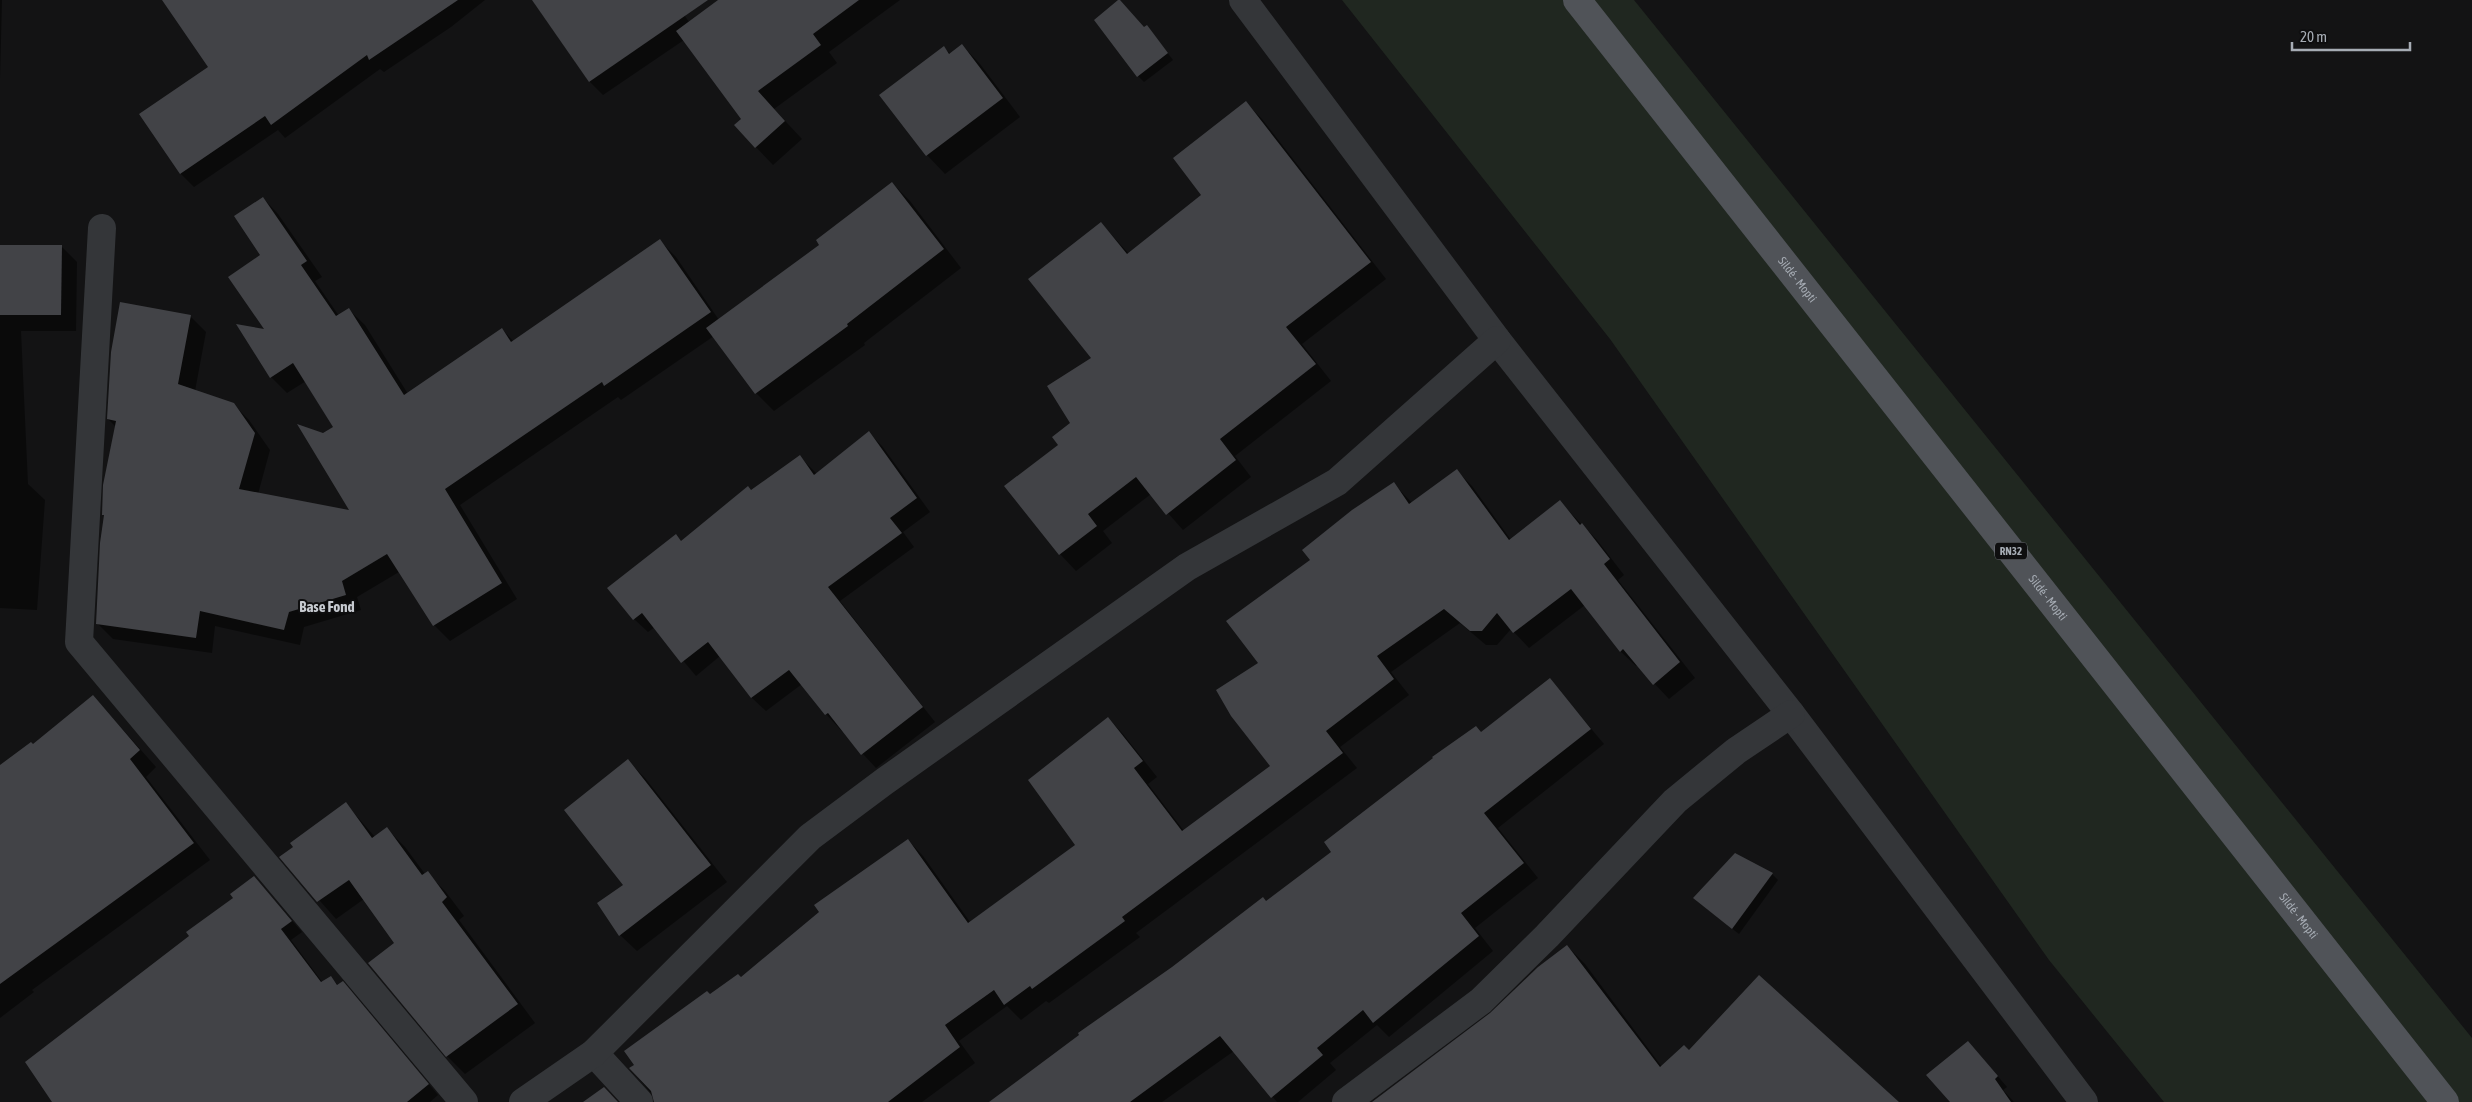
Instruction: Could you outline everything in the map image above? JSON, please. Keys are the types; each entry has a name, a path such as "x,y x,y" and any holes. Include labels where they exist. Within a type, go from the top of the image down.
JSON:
{"main road":[{"name":"Sildé - Mopti","path":"1577,0 2446,1102"}],"street":[{"path":"1243,0 1497,340 1791,714 2084,1102"},
{"path":"102,228 79,642 464,1102"},
{"path":"523,1102 594,1052 810,838 892,775 1187,567 1337,482 1497,340"},
{"path":"1346,1102 1481,1001 1547,936 1676,801 1736,751 1791,714"},
{"path":"594,1052 639,1102"}],"shaded area":[{"path":"1342,0 1634,0 2472,1038 2472,1102 2164,1102 2049,960 1610,339"}],"building":[{"path":"162,0 458,0 369,60 367,55 271,125 265,116 180,174 139,114 208,67"},
{"path":"532,0 708,0 589,82"},
{"path":"718,0 859,0 813,34 821,45 758,91 785,121 755,148 734,125 741,119 676,31"},
{"path":"1118,0 1144,27 1147,25 1168,53 1137,77 1094,20"},
{"path":"962,44 1003,98 926,156 879,95 944,46 949,54"},
{"path":"1246,101 1371,262 1286,327 1316,364 1220,439 1236,460 1166,515 1136,477 1088,514 1097,526 1059,555 1004,486 1058,445 1052,437 1070,423 1047,386 1091,358 1028,279 1101,222 1127,254 1201,195 1173,158"},
{"path":"892,182 944,249 847,324 848,326 755,394 706,328 819,245 816,240"},
{"path":"263,197 307,261 301,265 336,316 349,308 404,395 502,328 511,342 660,239 711,312 604,386 602,382 445,489 502,583 433,626 387,554 342,581 346,595 289,612 284,630 200,611 196,638 96,624 100,543 104,515 102,515 103,485 116,421 107,419 111,352 120,302 191,315 178,384 234,403 255,433 239,489 349,510 297,424 323,433 333,427 293,363 270,378 236,324 264,329 228,277 260,255 234,216"},
{"path":"0,245 62,245 61,315 0,315"},
{"path":"869,431 917,498 890,518 902,533 828,587 923,707 861,755 828,713 825,715 789,670 751,698 708,642 681,663 642,613 633,620 607,588 676,534 681,541 748,486 751,490 800,455 814,475"},
{"path":"1457,469 1509,540 1560,500 1580,525 1582,523 1610,559 1604,564 1680,662 1653,685 1623,649 1620,652 1571,589 1513,633 1497,613 1482,631 1470,631 1444,609 1377,656 1394,679 1326,731 1343,753 1122,917 1125,921 1032,989 1030,986 1004,1005 994,990 945,1025 960,1047 888,1102 654,1102 651,1091 629,1068 634,1065 624,1051 707,991 710,994 738,974 741,977 819,912 814,905 908,839 968,923 1075,845 1028,780 1108,717 1143,761 1134,768 1182,831 1270,766 1231,716 1216,690 1258,663 1226,621 1310,560 1302,550 1352,510 1394,482 1409,504"},
{"path":"1550,678 1591,729 1484,813 1524,863 1461,913 1479,936 1373,1023 1363,1010 1317,1048 1323,1055 1271,1098 1220,1036 1130,1102 989,1102 1079,1035 1078,1033 1172,967 1263,897 1266,901 1331,852 1324,842 1432,757 1476,726 1481,732"},
{"path":"93,695 140,750 130,759 194,843 0,984 0,765 31,742 33,744"},
{"path":"628,759 711,865 619,936 597,903 623,885 564,810"},
{"path":"346,802 372,838 387,827 422,875 428,871 447,897 442,902 518,1004 446,1057 368,963 394,943 349,880 317,902 279,857 293,847 290,843"},
{"path":"1735,853 1773,873 1732,929 1693,898"},
{"path":"254,876 292,921 281,929 321,982 331,976 337,985 343,981 429,1084 407,1102 52,1102 25,1062 189,936 186,932 233,898 230,894"},
{"path":"1567,945 1660,1067 1684,1045 1689,1050 1759,975 1899,1102 1372,1102 1490,1013 1538,967"},
{"path":"1968,1041 1998,1076 1995,1079 2011,1102 1950,1102 1926,1075"},
{"path":"604,1087 618,1102 583,1102"}],"district":[{"name":"Base Fond","path":"327,606"}]}
